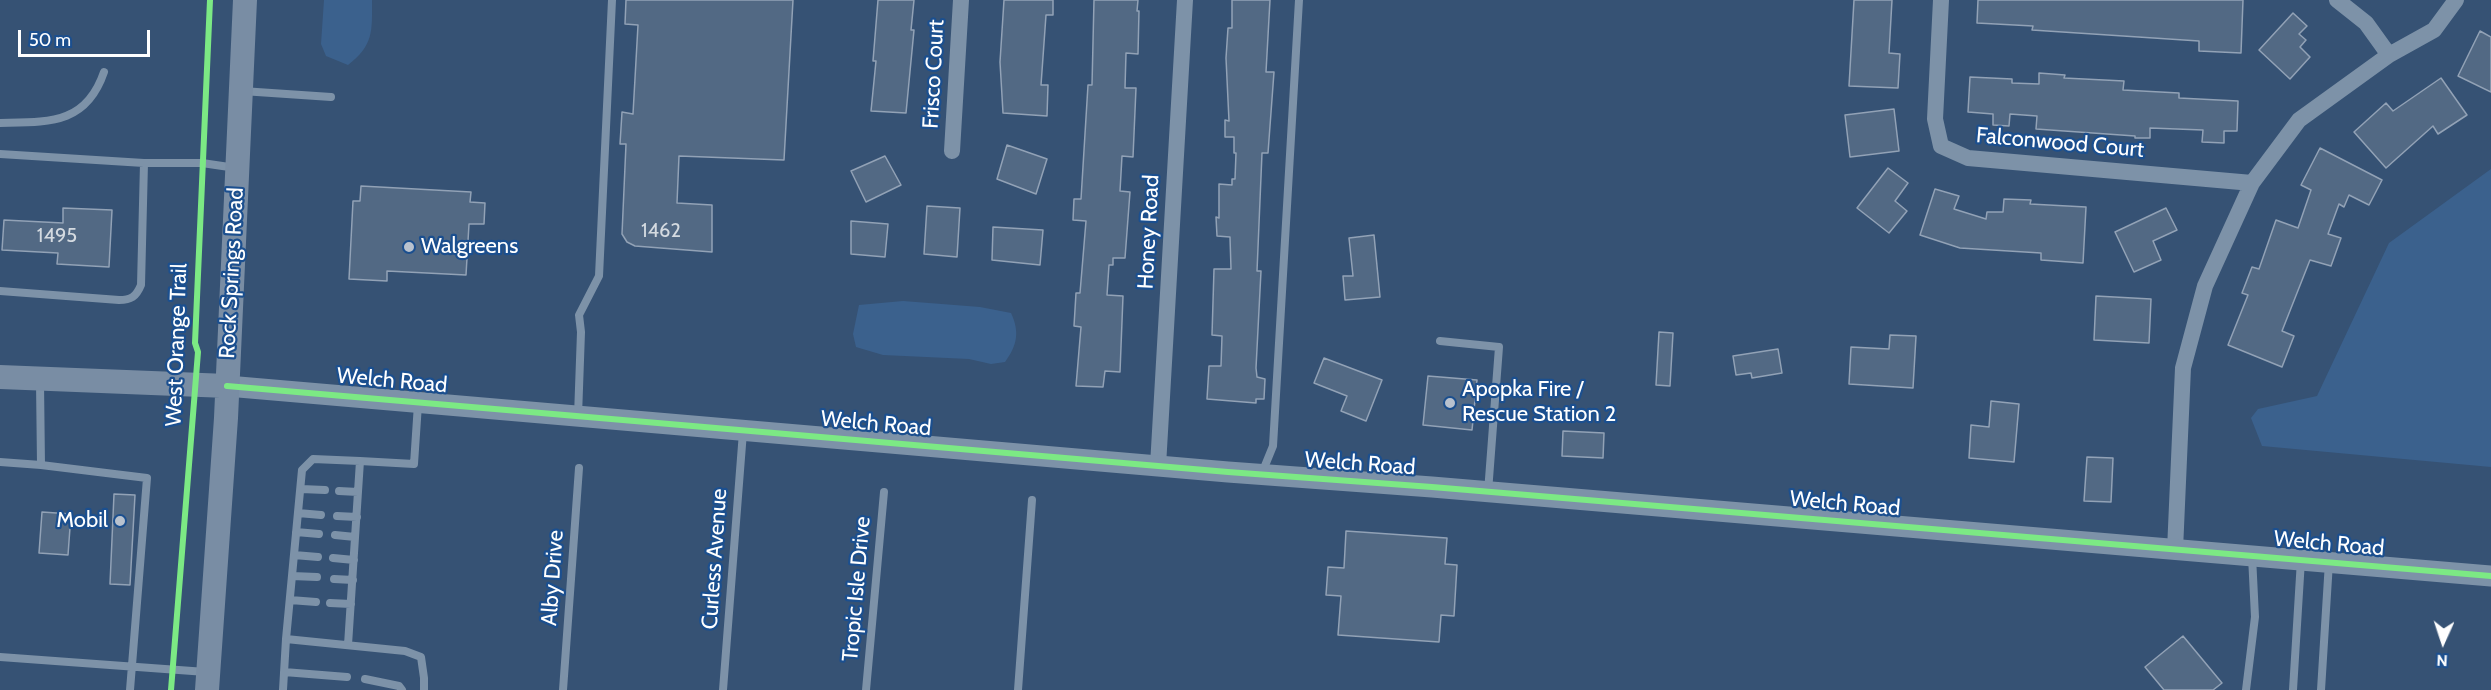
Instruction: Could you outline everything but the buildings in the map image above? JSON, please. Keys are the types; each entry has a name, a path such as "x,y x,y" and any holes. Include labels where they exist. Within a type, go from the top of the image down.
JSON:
{"main road":[{"name":"Rock Springs Road","path":"207,681 227,386 245,0"},
{"name":"Welch Road","path":"0,377 227,386"}],"street":[{"name":"Frisco Court","path":"952,152 961,0"},
{"name":"Honey Road","path":"1158,466 1185,0"},
{"name":"Falconwood Court","path":"1941,0 1935,119 1941,146 1968,158 2253,183"},
{"path":"2337,0 2366,23 2389,55"},
{"path":"2175,550 2183,368 2205,286 2253,183 2299,120 2389,55 2434,30 2456,0"},
{"name":"Welch Road","path":"227,386 1158,466 2491,576"}],"lane":[{"path":"578,416 581,332 579,315 599,276 612,0"},
{"path":"1262,474 1274,446 1299,0"},
{"path":"0,123 50,122 70,116 99,86 104,72"},
{"path":"240,91 331,97"},
{"path":"0,154 144,163 202,162 237,168"},
{"path":"0,291 119,300 130,300 137,294 141,285 144,163"},
{"path":"1440,341 1499,347 1488,492"},
{"path":"40,379 41,465"},
{"path":"283,690 302,470 313,459 414,464 418,402"},
{"name":"Curless Avenue","path":"723,690 743,431"},
{"path":"348,645 360,461"},
{"path":"0,462 147,478 130,690"},
{"name":"Alby Drive","path":"563,690 579,468"},
{"path":"301,489 325,490"},
{"path":"339,491 358,492"},
{"name":"Tropic Isle Drive","path":"866,690 884,492"},
{"path":"1018,690 1032,500"},
{"path":"298,513 321,515"},
{"path":"337,516 357,518"},
{"path":"297,532 319,534"},
{"path":"334,535 355,537"},
{"path":"294,555 318,557"},
{"path":"2246,690 2254,617 2252,556"},
{"path":"333,558 354,560"},
{"path":"2293,690 2301,560"},
{"path":"2321,690 2329,562"},
{"path":"292,576 317,578"},
{"path":"334,579 353,580"},
{"path":"290,600 316,602"},
{"path":"330,603 351,604"},
{"path":"286,639 405,651 421,657 424,690"},
{"path":"0,657 131,667 207,681"},
{"path":"284,672 348,677"},
{"path":"365,679 399,686 402,690"}],"water":[{"path":"324,0 372,0 370,37 363,51 348,65 326,56 321,44"},
{"path":"2491,169 2491,467 2262,446 2251,418 2258,409 2317,396 2389,243"},
{"path":"903,301 980,307 1011,313 1016,326 1015,344 1005,362 991,364 969,359 883,355 856,347 853,334 859,305"}],"cycle path":[{"name":"West Orange Trail","path":"171,690 198,352 195,343 210,0"},
{"path":"227,386 1228,472 2491,576"}],"place":[{"name":"Walgreens","path":"409,247"},
{"name":"Apopka Fire / Rescue Station 2","path":"1450,403"},
{"name":"Mobil","path":"120,521"}]}
